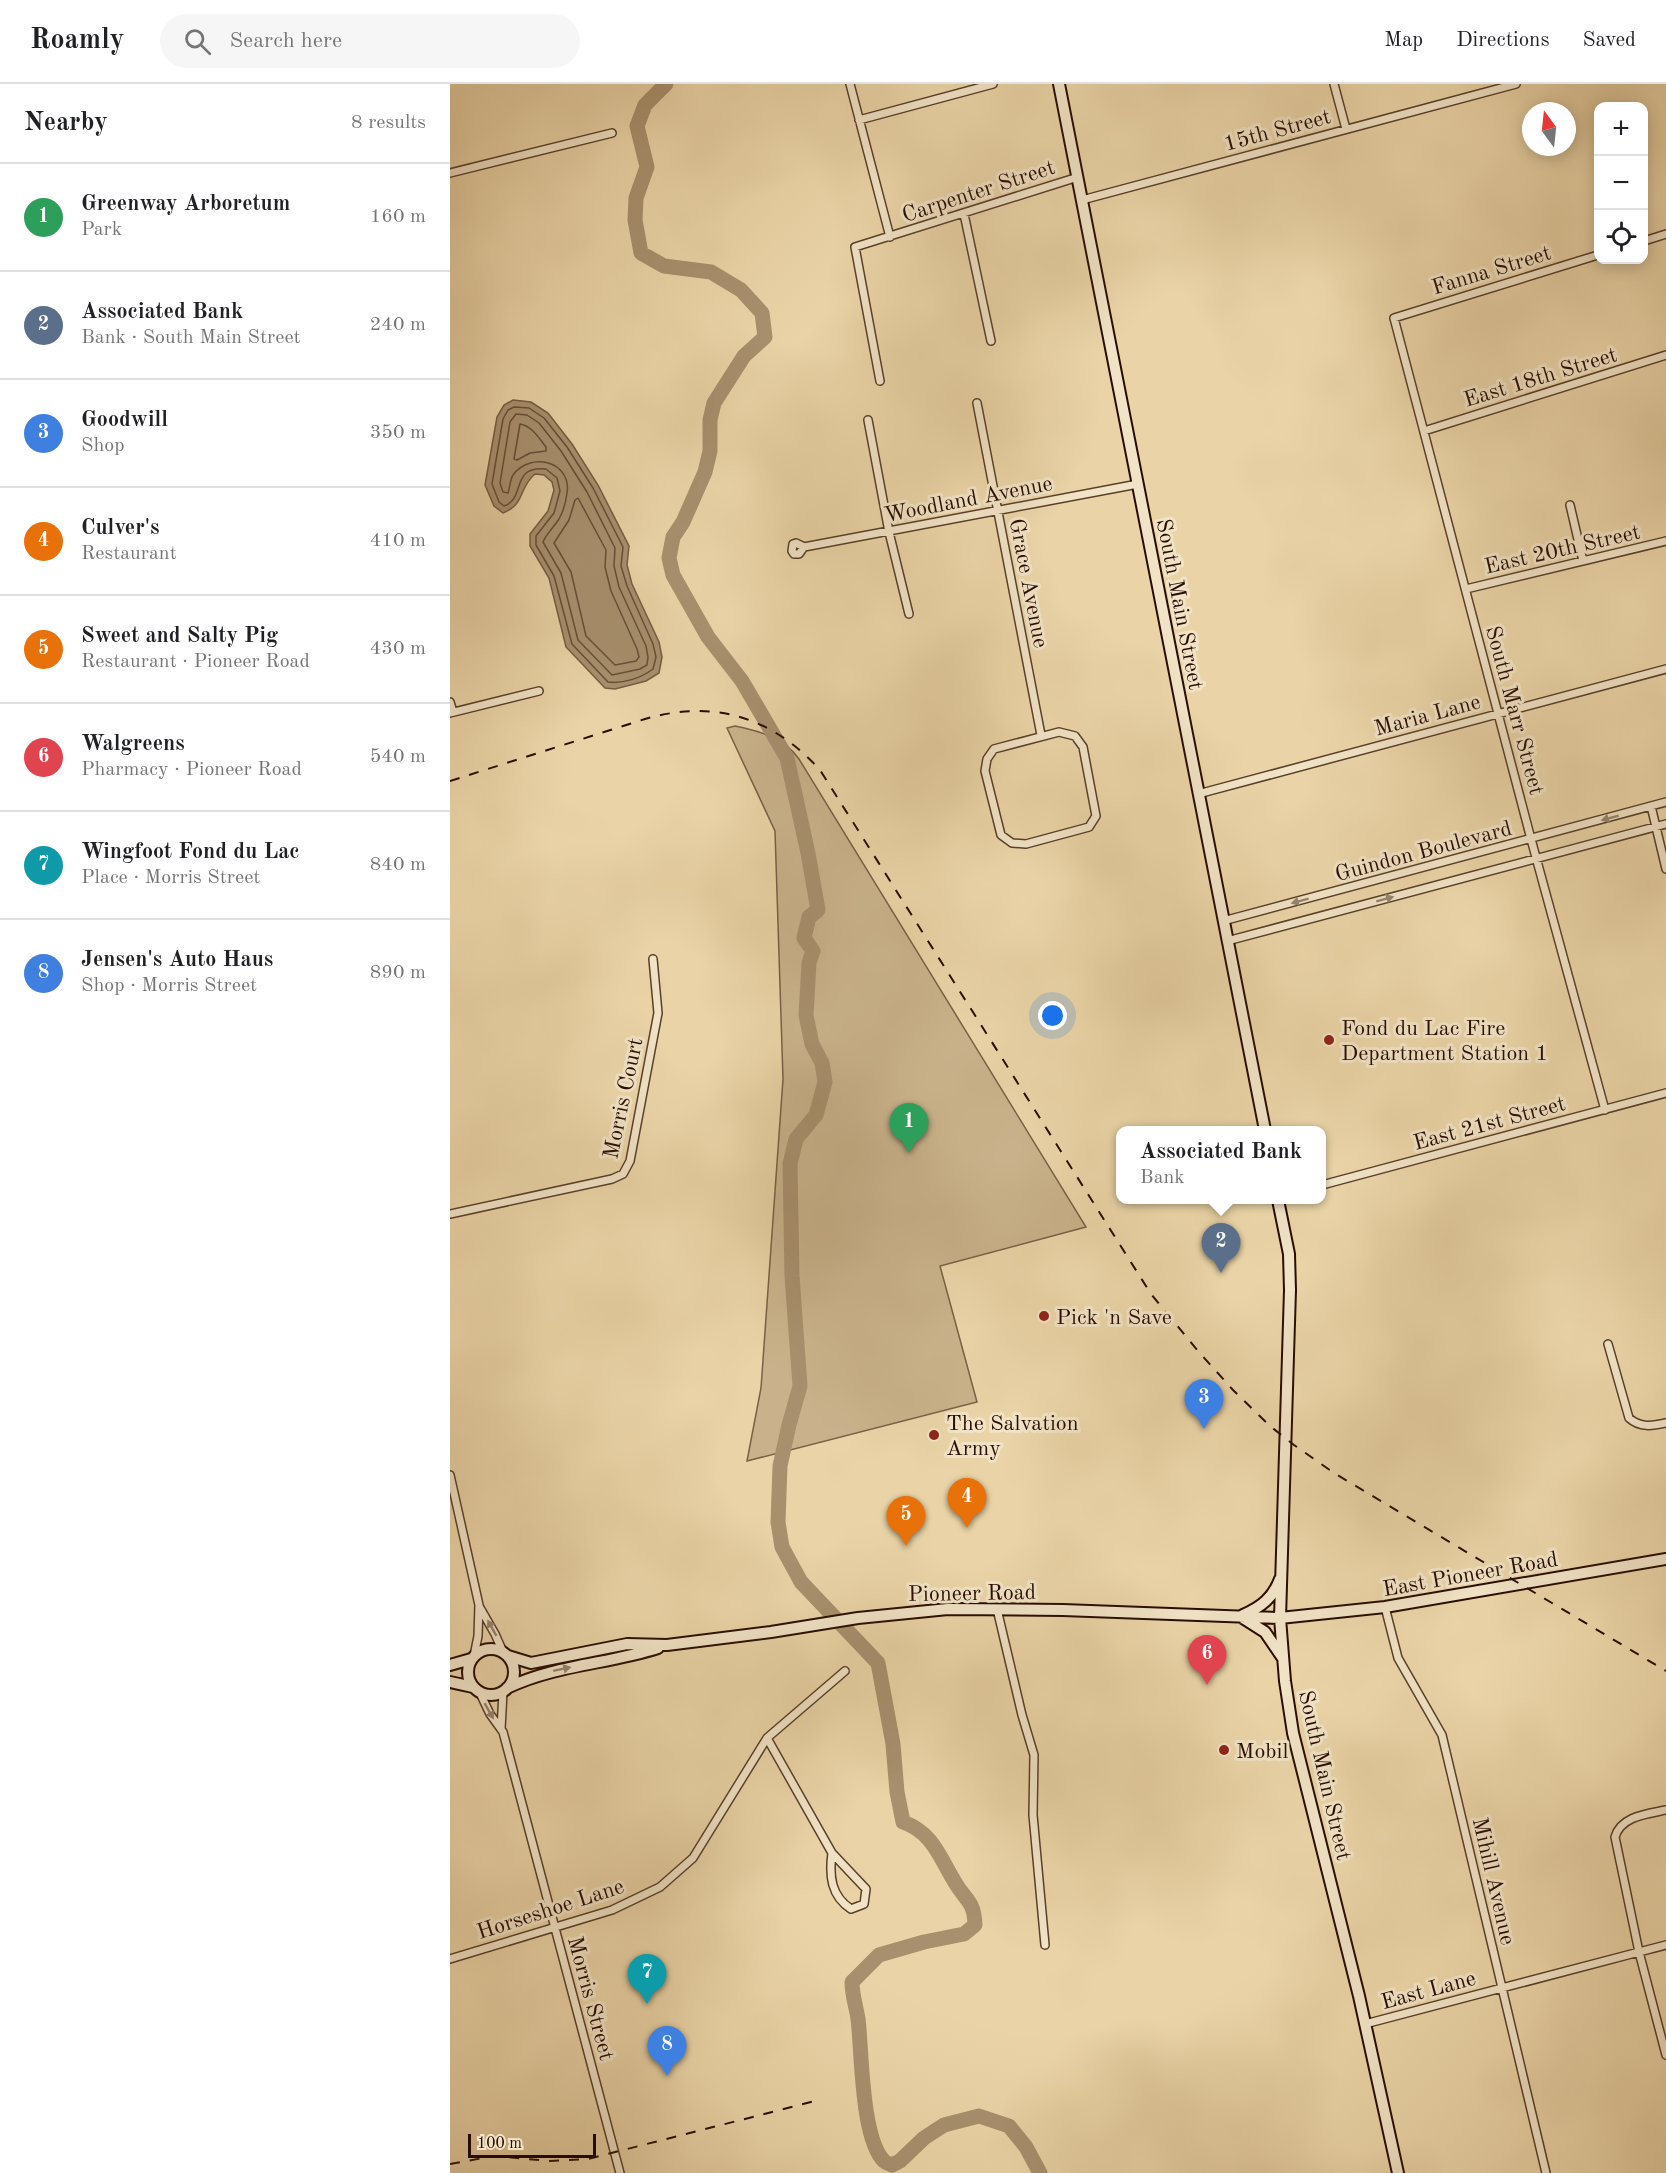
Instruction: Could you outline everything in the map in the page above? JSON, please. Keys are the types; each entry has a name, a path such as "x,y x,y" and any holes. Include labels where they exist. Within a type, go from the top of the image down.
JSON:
{"main road":[{"name":"South Main Street","path":"1060,84 1264,1126"},
{"name":"South Main Street","path":"1279,1204 1289,1254 1290,1290 1280,1618 1284,1661 1293,1733 1365,2024 1398,2173"},
{"name":"East Pioneer Road","path":"1280,1618 1385,1607 1666,1559"},
{"path":"1240,1617 1259,1607 1271,1596 1282,1573"},
{"name":"Pioneer Road","path":"505,1654 531,1663 627,1644 667,1645 858,1618 935,1610 997,1609 1280,1618"},
{"path":"1240,1617 1265,1632 1284,1661"},
{"name":"Pioneer Road","path":"505,1690 546,1672 628,1657 667,1645"},
{"path":"450,1665 472,1658 484,1649 492,1648 505,1654 514,1668 512,1682 505,1690 492,1695 450,1682"},
{"path":"472,1658 468,1673 476,1689"}],"street":[{"path":"849,84 890,237"},
{"path":"859,120 993,84"},
{"path":"1334,84 1346,129"},
{"name":"15th Street","path":"1082,200 1516,84"},
{"path":"450,173 612,133"},
{"name":"Carpenter Street","path":"880,381 855,248 1078,177"},
{"path":"964,214 991,341"},
{"path":"1648,240 1666,234"},
{"name":"Fanna Street","path":"1394,318 1594,257"},
{"name":"South Marr Street","path":"1394,318 1536,858 1605,1110"},
{"name":"East 18th Street","path":"1424,431 1666,355"},
{"name":"Grace Avenue","path":"977,403 1041,735"},
{"path":"868,420 889,532 909,614"},
{"name":"Woodland Avenue","path":"804,547 1138,484"},
{"path":"1570,504 1583,561"},
{"name":"East 20th Street","path":"1466,589 1666,541"},
{"name":"Maria Lane","path":"1198,794 1666,669"},
{"path":"450,702 452,713 539,690"},
{"path":"1059,732 1075,736 1083,747 1096,816 1089,827 1026,844 1012,843 1001,834 984,771 987,759 994,749 1041,735 1059,732"},
{"name":"Guindon Boulevard","path":"1223,921 1666,802"},
{"path":"1651,806 1666,869"},
{"name":"Guindon Boulevard","path":"1227,941 1666,824"},
{"name":"Morris Court","path":"450,1214 612,1179 626,1171 630,1161 658,1013 653,959"},
{"name":"East 21st Street","path":"1326,1184 1666,1094"},
{"path":"1608,1344 1629,1418 1642,1426 1666,1423"},
{"path":"450,1475 479,1605 478,1636 472,1658"},
{"path":"479,1605 505,1654"},
{"name":"Mihill Avenue","path":"1385,1607 1398,1658 1442,1735 1546,2173"},
{"path":"997,1609 1035,1758 1033,1815 1045,1945"},
{"name":"Horseshoe Lane","path":"450,1959 612,1910 660,1887 693,1858 767,1738 845,1671"},
{"name":"Morris Street","path":"476,1689 501,1729 620,2173"},
{"name":"Morris Street","path":"501,1729 505,1690"},
{"path":"767,1738 832,1853 866,1889 864,1904 851,1909 842,1903 833,1889 830,1869 832,1853"},
{"path":"1666,1810 1626,1821 1618,1828 1615,1837 1639,1952 1666,2055"},
{"name":"East Lane","path":"1365,2024 1666,1945"}],"shaded area":[{"path":"735,726 771,736 799,759 1086,1227 940,1266 977,1402 747,1461 761,1388 783,1079 775,831 727,728"}],"water":[{"path":"513,400 531,402 548,413 572,444 598,485 629,546 627,565 632,584 659,642 662,657 659,673 646,681 615,689 605,688 566,647 549,578 530,546 530,534 548,511 554,490 552,482 544,475 535,474 526,485 519,500 510,509 503,513 494,506 485,485 497,417 504,405"}],"waterway":[{"path":"666,84 645,105 637,126 647,167 636,198 635,220 641,253 664,266 711,272 741,290 762,313 765,337 744,356 714,403 710,420 710,451 705,472 683,522 673,537 669,558 673,575 708,637 742,681 787,758 818,910 809,917 804,938 813,951 809,963 806,1015 812,1044 822,1063 825,1082 816,1115 796,1139 790,1164 792,1276 800,1386 780,1466 778,1522 782,1547 801,1582 878,1663 893,1744 897,1792 903,1822 922,1833 935,1848 969,1902 975,1925 964,1934 924,1942 879,1955 852,1982 867,2114 876,2150 884,2161 892,2165 900,2161 924,2138 944,2125 979,2116 1009,2126 1026,2147 1040,2173"}],"railway":[{"path":"450,781 670,713 718,712 762,725 782,737 820,770 1151,1294 1233,1390 1270,1426 1334,1473 1666,1671"},
{"path":"450,2164 494,2156 550,2161 588,2159 819,2100"}],"place":[{"name":"Fond du Lac Fire Department Station 1","path":"1329,1040"},
{"name":"Greenway Arboretum","path":"909,1153"},
{"name":"Associated Bank","path":"1221,1273"},
{"name":"Pick 'n Save","path":"1044,1316"},
{"name":"Goodwill","path":"1204,1429"},
{"name":"The Salvation Army","path":"934,1435"},
{"name":"Culver's","path":"967,1528"},
{"name":"Sweet and Salty Pig","path":"906,1546"},
{"name":"Walgreens","path":"1207,1685"},
{"name":"Mobil","path":"1224,1750"},
{"name":"Wingfoot Fond du Lac","path":"647,2004"},
{"name":"Jensen's Auto Haus","path":"667,2076"}]}
